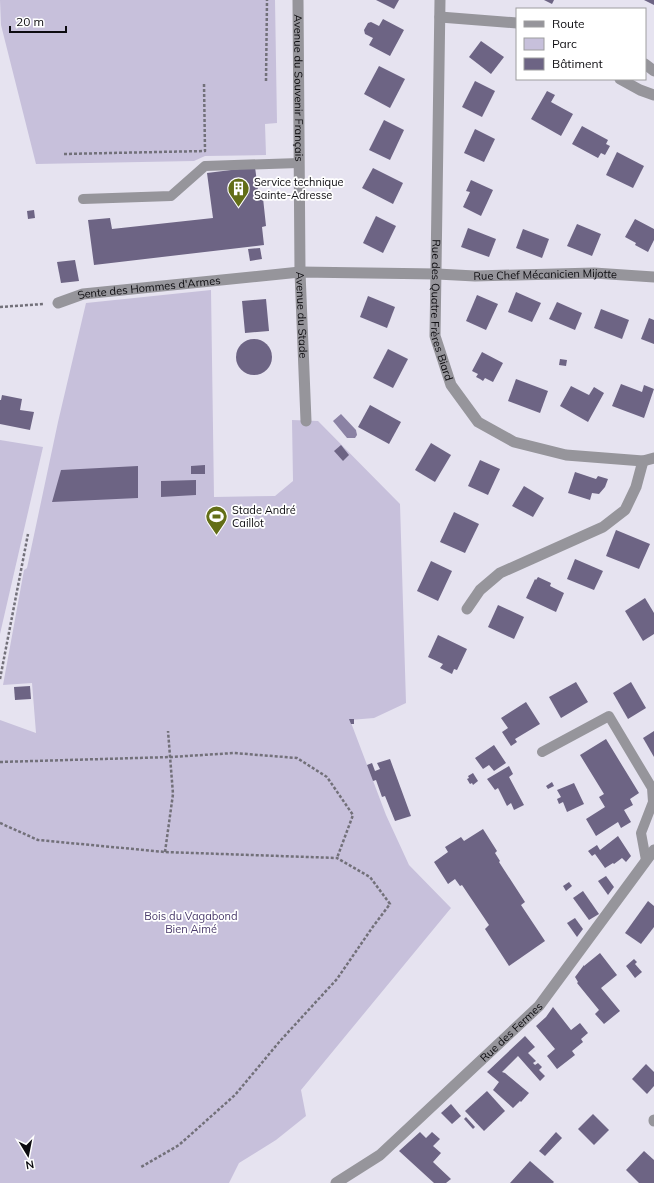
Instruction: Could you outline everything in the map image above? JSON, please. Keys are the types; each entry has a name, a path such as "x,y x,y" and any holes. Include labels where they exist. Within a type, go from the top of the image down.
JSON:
{"street":[{"name":"Avenue du Souvenir Français","path":"298,0 300,272"},
{"name":"Rue des Quatre Frères Biard","path":"440,0 435,336 452,385 478,422 514,442 566,455 643,461 654,458"},
{"path":"440,17 516,23"},
{"path":"646,65 654,71"},
{"path":"622,80 640,90 654,95"},
{"name":"Avenue du Stade","path":"306,421 300,272 437,274"},
{"name":"Sente des Hommes d'Armes","path":"58,303 84,294 300,272"},
{"name":"Rue Chef Mécanicien Mijotte","path":"437,274 475,276 594,273 654,277"},
{"path":"467,609 480,590 500,573 603,527 625,510 636,487 643,461"},
{"name":"Rue des Fermes","path":"336,1183 380,1155 539,1006 654,850"}],"lane":[{"path":"83,199 171,196 205,166 299,163"},
{"path":"542,752 609,716 652,788 653,802 641,833 646,860"}],"path":[{"path":"266,0 266,81"},
{"path":"64,154 205,151 204,83"},
{"path":"0,307 58,303"},
{"path":"0,679 28,534"},
{"path":"164,852 172,794 171,757 168,731"},
{"path":"0,762 171,757 234,753 297,758 327,777 353,815 336,858"},
{"path":"0,823 38,840 164,852 336,858 370,876 390,904 337,979 280,1041 235,1095 179,1146 141,1167"}],"green space":[{"path":"0,0 275,0 277,123 265,124 266,155 205,156 194,161 36,164 1,25"},
{"name":"Bois du Vagabond Bien Aimé","path":"211,290 214,497 275,496 293,481 292,420 318,421 400,504 406,703 374,718 350,720 386,815 409,865 451,908 301,1090 306,1116 276,1140 239,1163 229,1183 0,1183 0,720 36,733 32,683 3,685 24,570 27,568 58,422 86,303"},
{"path":"0,440 43,447 0,634"}],"shaded area":[{"path":"341,414 356,430 357,435 355,438 347,438 333,421"}],"building":[{"path":"376,0 399,0 394,9"},
{"path":"544,0 554,0 552,4"},
{"path":"644,0 654,0 654,5"},
{"path":"383,19 404,30 390,56 369,45 373,38 365,34 364,30 368,23 371,22 379,26"},
{"path":"481,41 504,57 491,74 469,57"},
{"path":"379,66 405,79 390,108 364,94"},
{"path":"475,81 495,91 482,117 462,107"},
{"path":"547,91 555,95 551,102 573,114 561,136 531,119"},
{"path":"384,120 404,130 390,160 369,150"},
{"path":"582,126 608,140 606,144 610,146 605,155 601,153 598,158 572,144"},
{"path":"475,129 495,139 484,162 464,153"},
{"path":"617,152 644,166 633,188 606,175"},
{"name":"Service technique Sainte-Adresse","path":"255,167 259,198 263,198 266,226 262,227 264,245 94,265 88,220 110,218 112,229 213,218 207,173"},
{"path":"373,168 403,183 393,204 362,188"},
{"path":"471,180 493,190 481,216 463,207 470,192 466,191"},
{"path":"34,210 35,218 28,219 27,211"},
{"path":"376,216 396,226 383,253 363,243"},
{"path":"635,219 654,229 654,240 648,252 635,245 636,243 625,237"},
{"path":"577,224 601,234 592,256 567,246"},
{"path":"468,228 496,239 489,257 461,247"},
{"path":"523,229 549,239 542,258 516,248"},
{"path":"260,248 262,259 250,261 248,249"},
{"path":"75,260 79,281 61,283 57,262"},
{"path":"516,292 541,303 532,322 508,312"},
{"path":"477,295 498,304 486,330 466,321"},
{"path":"368,296 395,307 387,328 360,317"},
{"path":"266,299 269,331 245,333 242,301"},
{"path":"557,302 582,313 575,330 549,319"},
{"path":"601,309 629,320 622,339 594,328"},
{"path":"649,318 654,320 654,344 641,339"},
{"path":"254,339 264,342 269,347 272,357 269,367 264,372 254,375 244,372 239,367 236,357 239,347 244,342"},
{"path":"388,349 408,359 393,388 373,378"},
{"path":"482,352 503,363 493,382 485,378 483,381 476,377 478,374 472,371"},
{"path":"560,359 567,360 566,366 559,365"},
{"path":"516,379 548,391 540,413 508,401"},
{"path":"621,384 642,392 644,385 654,389 644,418 612,406"},
{"path":"571,386 589,395 594,387 604,393 588,422 560,406"},
{"path":"2,395 22,399 20,410 34,412 30,430 0,424 0,400"},
{"path":"370,405 401,422 389,444 358,427"},
{"path":"431,443 451,455 435,482 415,470"},
{"path":"341,445 349,455 343,461 334,451"},
{"path":"480,460 500,469 488,495 468,486"},
{"path":"205,465 205,474 191,474 191,466"},
{"path":"138,466 138,498 52,502 61,470"},
{"path":"575,472 596,479 598,476 608,479 605,487 599,494 592,493 590,500 568,493"},
{"path":"196,480 196,495 161,497 161,481"},
{"path":"524,486 544,498 533,517 512,506"},
{"path":"454,512 479,524 465,553 440,542"},
{"path":"616,530 650,544 639,569 606,556"},
{"path":"575,559 603,571 594,590 567,579"},
{"path":"431,561 452,571 438,601 417,591"},
{"path":"538,577 551,583 550,586 564,593 556,612 526,598 535,579 536,580"},
{"path":"645,598 654,613 654,634 643,641 625,611"},
{"path":"498,605 524,617 514,639 488,627"},
{"path":"438,635 467,649 457,670 454,669 452,674 440,668 443,664 428,657"},
{"path":"576,682 588,702 561,718 549,697"},
{"path":"631,682 646,708 628,719 613,693"},
{"path":"30,686 31,699 15,700 14,687"},
{"path":"526,702 540,724 515,739 517,742 511,746 502,732 508,728 501,718"},
{"path":"349,719 354,719 354,724 351,724"},
{"path":"654,731 654,757 643,738"},
{"path":"606,739 639,793 630,799 633,805 624,810 631,822 621,828 618,822 596,836 586,819 605,807 599,797 604,794 580,755"},
{"path":"494,745 506,763 494,771 489,765 483,769 475,758"},
{"path":"390,759 411,816 395,821 385,796 382,797 376,780 373,781 367,765 372,763 375,771 380,769 377,763"},
{"path":"509,766 513,774 509,777 524,805 514,810 511,803 507,806 498,788 495,790 487,779"},
{"path":"473,773 478,781 473,785 472,783 470,784 467,779 469,778 468,776"},
{"path":"552,782 554,786 548,789 546,786"},
{"path":"574,783 584,804 567,812 563,802 559,804 557,799 561,797 557,790"},
{"path":"483,829 497,851 495,853 500,861 499,862 525,902 521,905 545,941 509,966 485,929 489,925 462,885 460,886 455,879 448,884 434,862 448,852 445,847 461,837 464,841"},
{"path":"618,836 631,856 626,862 622,858 605,868 595,854 592,856 588,851 597,845 600,850"},
{"path":"606,876 614,887 608,895 598,881"},
{"path":"569,882 572,886 566,891 563,886"},
{"path":"583,891 599,914 589,920 573,898"},
{"path":"648,901 654,906 654,927 641,944 625,933"},
{"path":"575,918 583,929 577,937 567,923"},
{"path":"600,953 617,975 601,988 620,1011 604,1024 595,1014 599,1010 577,983 578,982 575,977 584,965"},
{"path":"634,959 637,962 635,964 642,972 635,978 626,966"},
{"path":"553,1007 571,1030 580,1023 588,1033 581,1039 583,1042 572,1051 575,1055 557,1069 547,1056 555,1049 536,1026 546,1017"},
{"path":"525,1036 535,1047 528,1053 536,1061 533,1063 535,1065 538,1063 542,1067 539,1070 545,1076 540,1081 518,1056 502,1072 529,1093 513,1108 493,1090 499,1082 487,1072"},
{"path":"646,1064 654,1072 654,1086 647,1094 632,1079"},
{"path":"487,1091 505,1111 484,1131 465,1111"},
{"path":"451,1104 461,1116 452,1124 441,1113"},
{"path":"593,1114 609,1130 594,1145 578,1129"},
{"path":"466,1117 475,1127 473,1129 464,1119"},
{"path":"420,1132 426,1138 432,1132 440,1139 433,1146 441,1153 433,1162 451,1179 446,1183 434,1183 399,1151"},
{"path":"556,1132 562,1138 545,1156 539,1151"},
{"path":"644,1151 654,1160 654,1183 639,1183 626,1170"},
{"path":"530,1161 554,1182 510,1183"}],"place":[{"name":"Service technique Sainte-Adresse","path":"238,208"},
{"name":"Stade André Caillot","path":"217,536"}]}
